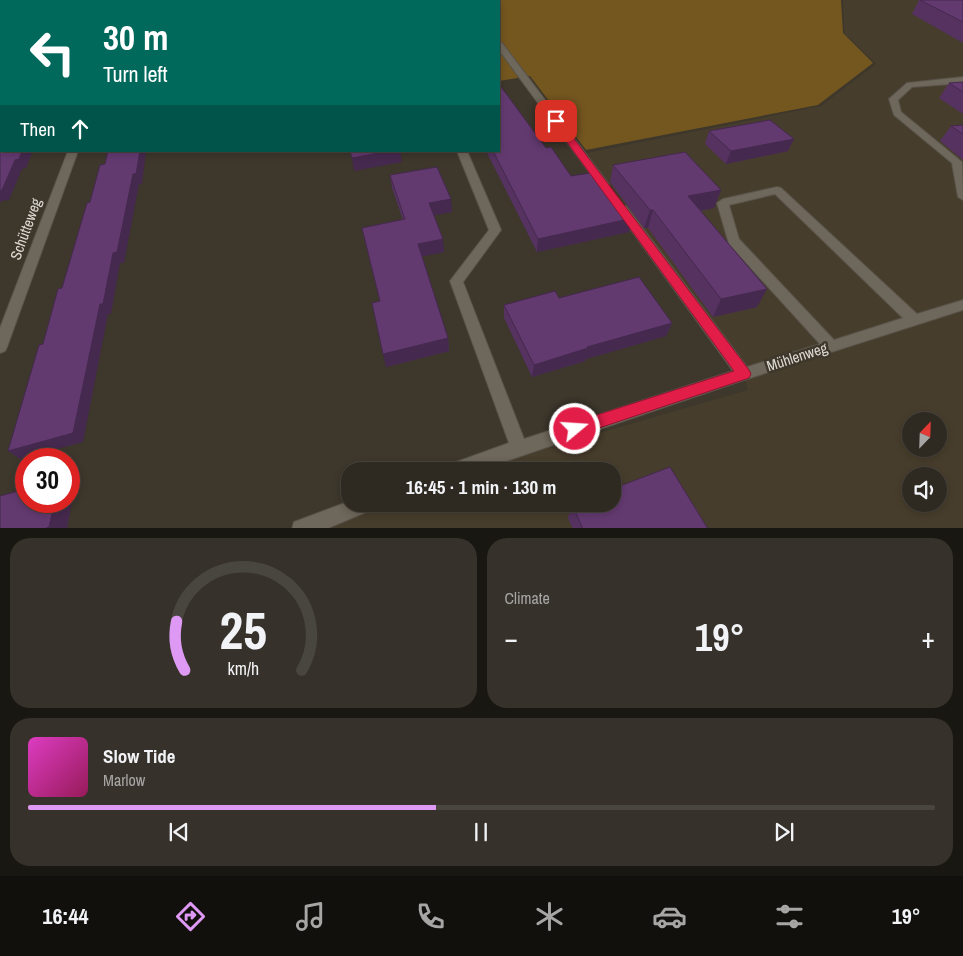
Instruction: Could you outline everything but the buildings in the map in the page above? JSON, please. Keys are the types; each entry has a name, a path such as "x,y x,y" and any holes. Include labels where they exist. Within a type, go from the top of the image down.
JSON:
{"street":[{"path":"500,46 744,374"},
{"path":"963,80 910,85 893,98 897,114 957,162 963,197"},
{"name":"Schütteweg","path":"0,347 73,152"},
{"path":"462,152 495,230 456,281 518,448"},
{"path":"831,346 733,241 723,203 777,190 876,286 913,319"},
{"name":"Mühlenweg","path":"479,462 913,319 963,305"},
{"path":"301,528 344,512"}],"shaded area":[{"path":"500,0 841,0 843,33 873,63 818,105 586,150 530,76 500,81"},
{"path":"843,0 963,0 963,528 321,528 321,514 341,508 341,512 621,512 621,462 498,462 748,390 738,356 587,153 821,106 876,64 844,33"}],"route":[{"path":"556,121 744,374 575,429"}]}
